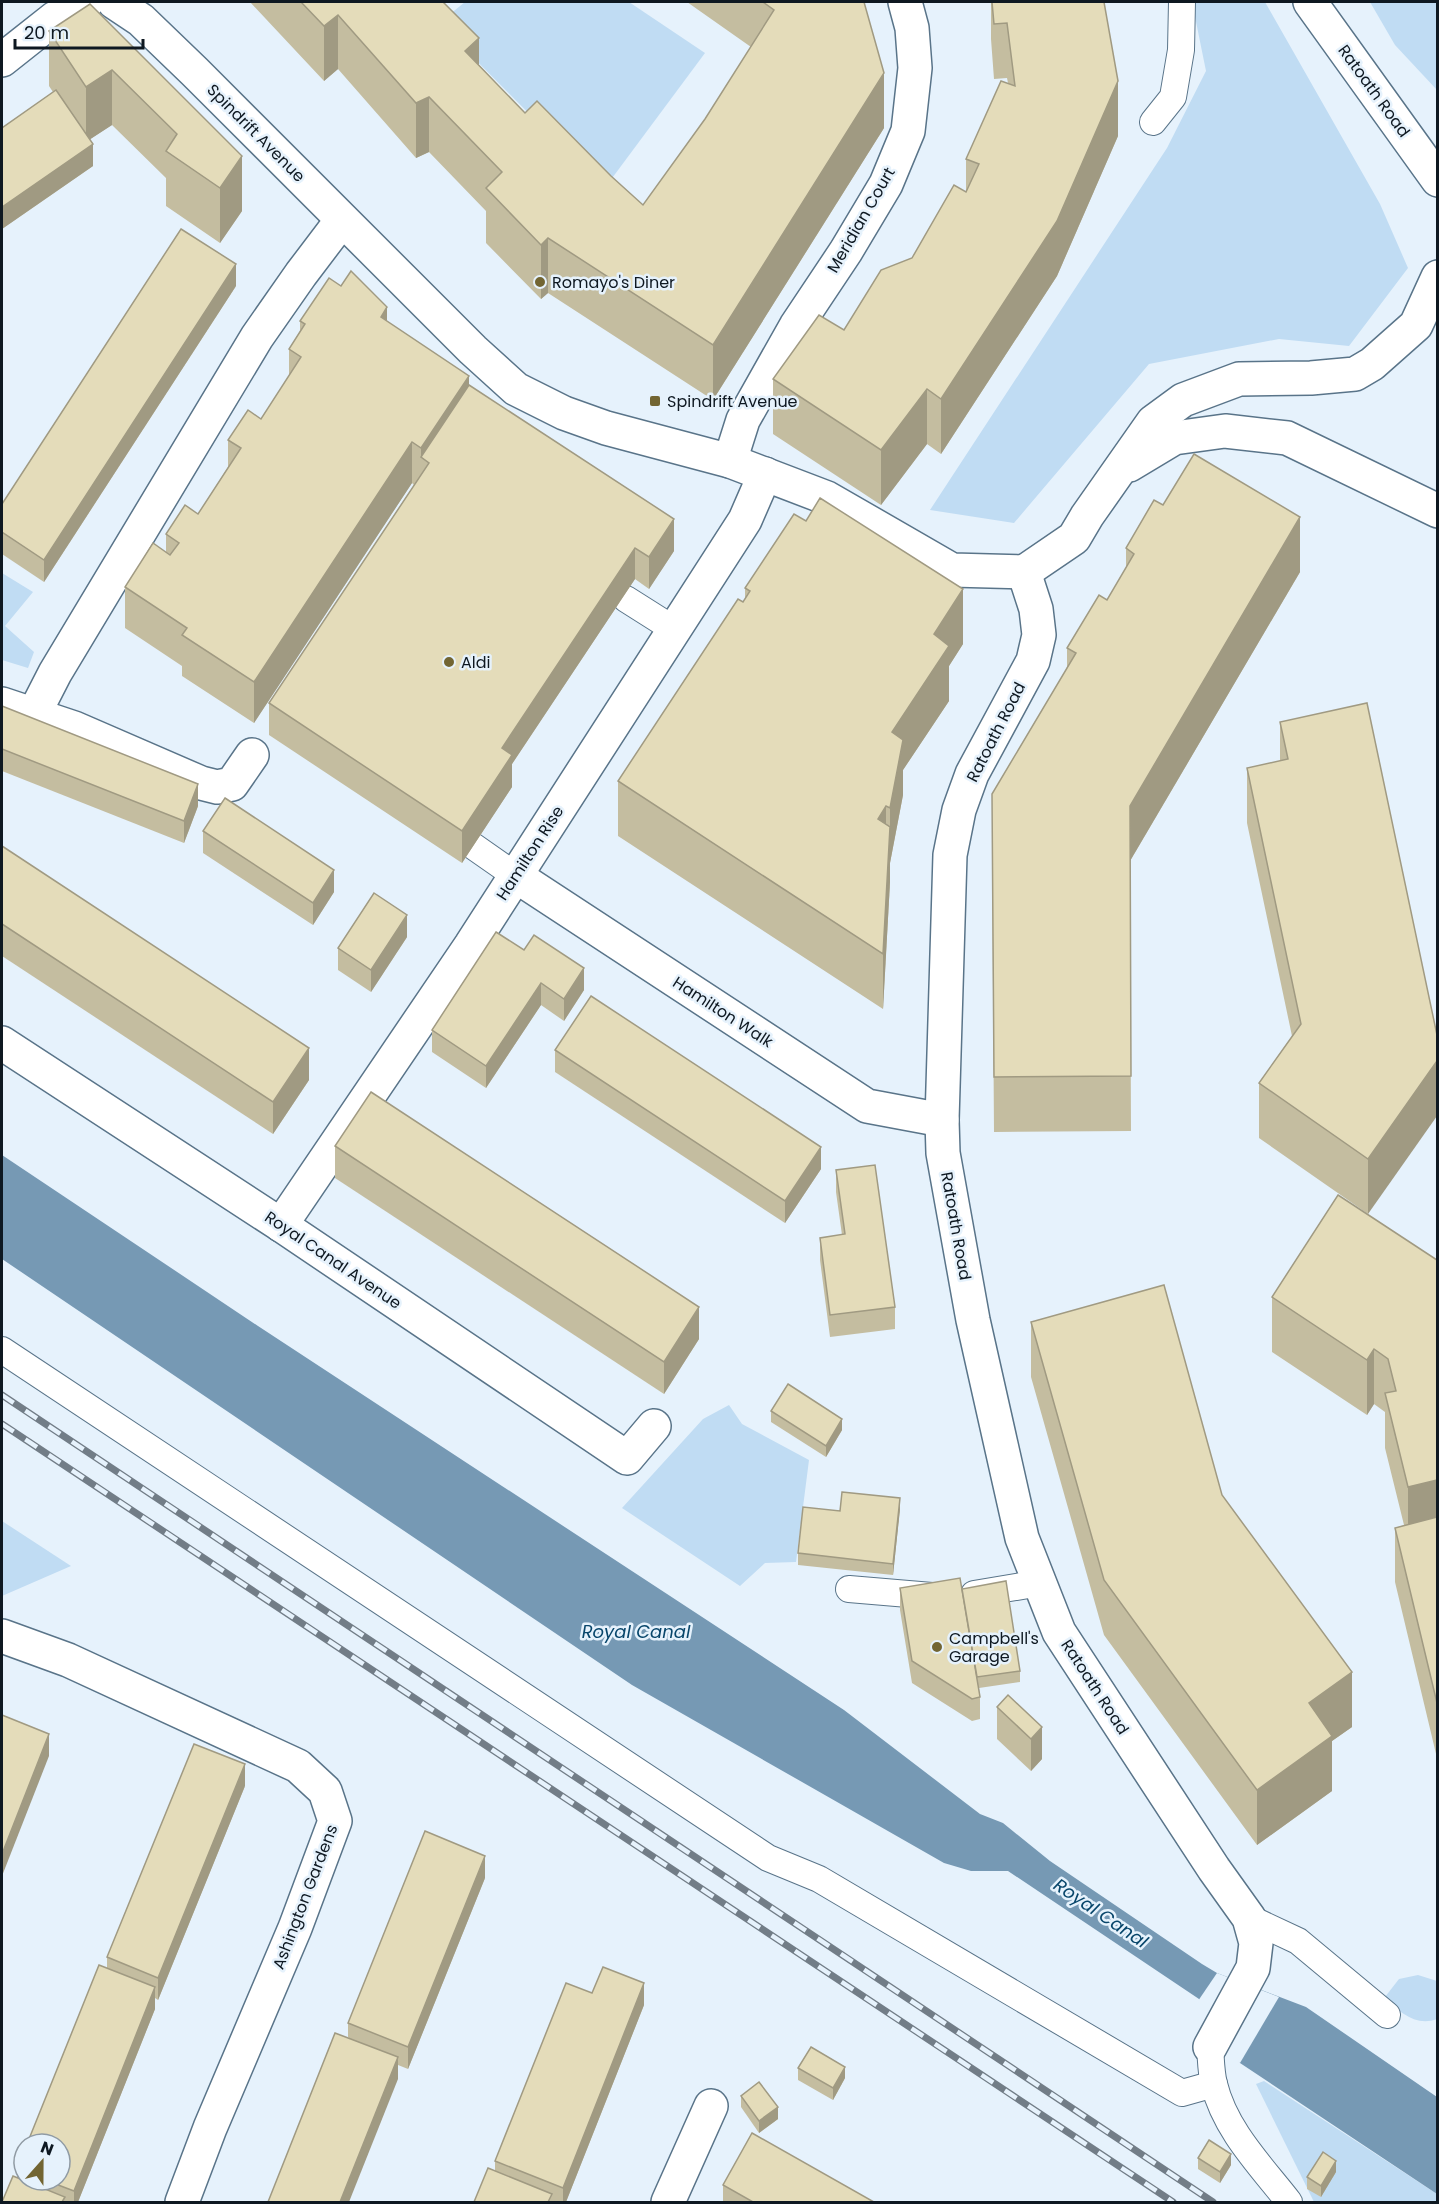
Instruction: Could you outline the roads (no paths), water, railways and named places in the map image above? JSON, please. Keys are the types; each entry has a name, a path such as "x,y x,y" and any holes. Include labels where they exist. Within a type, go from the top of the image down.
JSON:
{"street":[{"path":"2,60 49,10 87,2"},
{"name":"Spindrift Avenue","path":"116,2 141,20 195,72 473,350 516,389 564,413 606,428 730,461 828,498 952,570 1024,572"},
{"name":"Meridian Court","path":"730,461 743,420 796,326 846,251 886,184 908,131 915,68 912,28 905,2"},
{"name":"Ratoath Road","path":"1311,2 1437,180"},
{"path":"34,714 55,673 257,338 342,220"},
{"path":"1024,572 1074,538 1153,422 1183,400 1239,379 1355,375 1372,364 1416,326 1437,277"},
{"path":"1117,472 1174,438 1225,431 1287,438 1437,511"},
{"name":"Hamilton Rise","path":"281,1225 516,876 675,630 745,520 765,474"},
{"name":"Ratoath Road","path":"1024,572 1036,609 1040,635 1033,661 972,774 959,810 950,855 943,1153 977,1340 1022,1538 1059,1632 1214,1869 1249,1918 1256,1943 1253,1968 1210,2047"},
{"path":"2,704 74,728 201,783 217,787 232,784 252,755"},
{"name":"Hamilton Walk","path":"516,876 867,1106 942,1120"},
{"name":"Royal Canal Avenue","path":"2,1043 281,1225 627,1458 654,1426"},
{"name":"Ashington Gardens","path":"2,1636 68,1660 298,1766 325,1791 336,1821 295,1929 210,2128 182,2202"},
{"path":"668,2202 711,2106"}],"lane":[{"path":"1153,122 1173,97 1181,50 1182,2"},
{"path":"626,599 675,630"},
{"path":"473,846 516,876"},
{"path":"2,1350 768,1858 819,1879 1182,2093 1214,2084"},
{"path":"849,1589 954,1598 1040,1583"},
{"path":"1249,1918 1298,1941 1387,2015"},
{"path":"1210,2047 1214,2084 1221,2106 1234,2132 1289,2202"}],"water":[{"name":"Royal Canal","path":"2,1155 258,1326 844,1710 980,1814 1003,1823 1050,1861 1202,1964 1217,1973 1306,2007 1437,2097 1437,2194 1240,2063 1199,1999 1008,1871 971,1871 944,1863 632,1685 2,1259"}],"railway":[{"path":"2,1395 1213,2202"},
{"path":"2,1424 1173,2202"}],"place":[{"name":"Romayo's Diner","path":"540,282"},
{"name":"Spindrift Avenue","path":"655,401"},
{"name":"Aldi","path":"449,662"},
{"name":"Campbell's Garage","path":"937,1647"}]}
